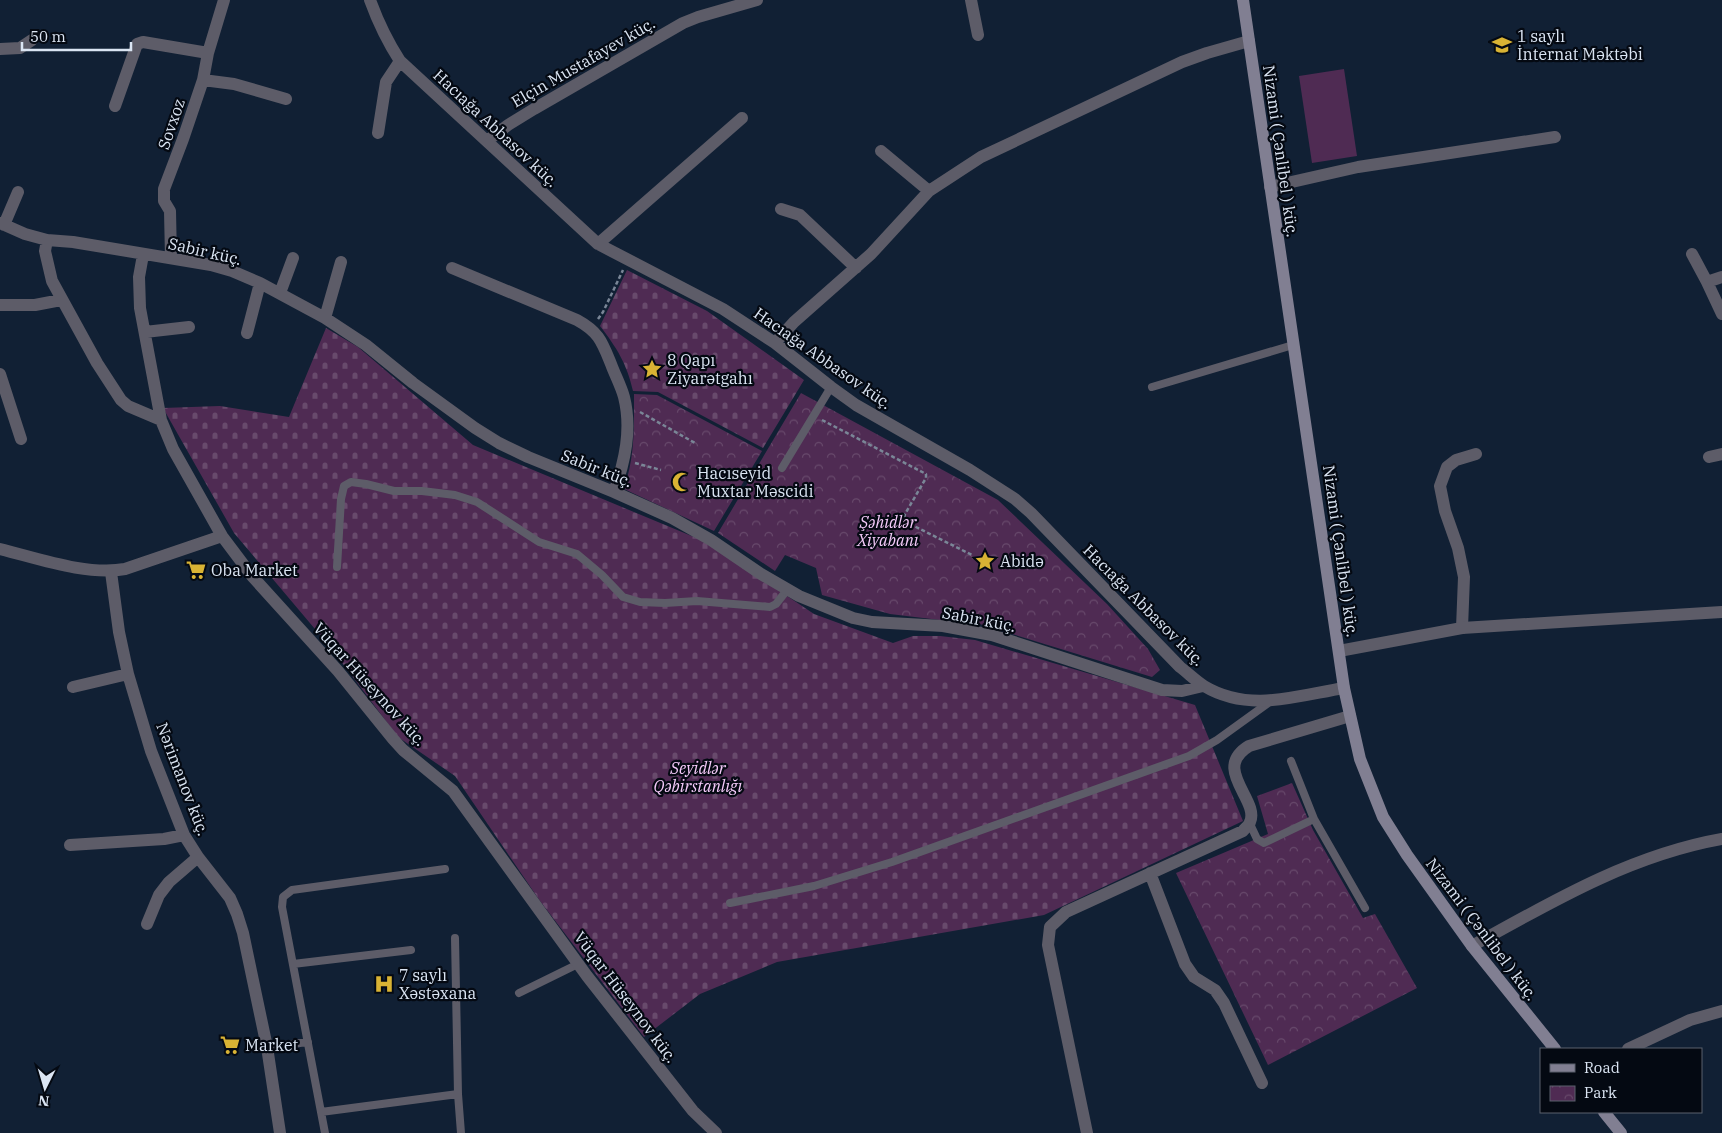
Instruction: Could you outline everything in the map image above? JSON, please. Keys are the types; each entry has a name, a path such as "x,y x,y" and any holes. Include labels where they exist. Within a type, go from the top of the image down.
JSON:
{"main road":[{"name":"Nizami ( Çənlibel ) küç.","path":"1243,0 1344,688 1360,759 1383,817 1407,856 1472,946 1553,1048"},
{"path":"1605,1113 1621,1133"}],"street":[{"name":"Sovxoz","path":"171,258 170,211 164,201 164,189 202,80 224,0"},
{"name":"Hacıağa Abbasov küç.","path":"370,0 382,31 400,61 598,244 723,309 776,343 831,388 856,405 970,470 1015,499 1031,513 1180,667 1203,686 1241,701 1271,701 1344,688"},
{"name":"Elçin Mustafayev küç.","path":"487,141 534,109 683,23 757,0"},
{"path":"971,0 978,35"},
{"path":"0,49 20,48 32,40"},
{"path":"776,343 794,322 856,268 929,191 953,173 990,152 1182,62 1249,41"},
{"path":"115,106 137,44 142,42 208,53"},
{"path":"378,133 386,82 400,61"},
{"path":"202,80 234,84 286,99"},
{"path":"598,244 742,118"},
{"path":"1270,187 1358,167 1555,137"},
{"path":"881,151 929,191"},
{"path":"2,224 18,192"},
{"path":"781,209 800,215 856,268"},
{"name":"Sabir küç.","path":"2,224 25,234 47,240 73,242 232,270 280,293 325,318 366,345 413,383 476,428 499,442 536,461 614,492 672,518 699,532 787,590 853,618 872,622 943,626 992,635 1162,690 1182,691 1203,686"},
{"path":"47,240 45,251 52,281 97,363 121,400 128,406 161,420"},
{"path":"1692,254 1722,314"},
{"name":"Vüqar Hüseynov küç.","path":"143,255 138,292 161,420 173,449 222,536 252,576 338,671 392,739 459,798 578,964 693,1111 716,1133"},
{"path":"280,293 293,258"},
{"path":"325,318 341,262"},
{"path":"452,268 590,327 603,345 623,396 626,410 624,460 614,492"},
{"path":"1707,282 1722,277"},
{"path":"247,334 260,283"},
{"path":"0,306 35,305 61,300"},
{"path":"145,332 189,328"},
{"path":"0,374 21,439"},
{"path":"1462,628 1464,577 1458,548 1445,511 1440,486 1447,468 1456,460 1476,454"},
{"path":"1708,456 1722,454"},
{"path":"0,548 45,560 111,572 126,569 222,536"},
{"name":"Nərimanov küç.","path":"111,572 119,632 128,674 151,751 184,835 230,898 238,914 267,1047 280,1133"},
{"path":"1339,651 1462,628 1722,612"},
{"path":"73,687 128,674"},
{"path":"1088,1133 1048,945 1050,927 1066,912 1243,831 1250,824 1252,816 1234,771 1236,758 1249,746 1350,716"},
{"path":"70,845 164,839 184,835"},
{"path":"1472,946 1550,902 1631,864 1666,852 1722,839"},
{"path":"147,924 159,895 169,882 198,856"},
{"path":"1150,873 1185,964 1194,977 1214,990 1224,1003 1262,1083"},
{"path":"1630,1048 1690,1020 1722,1011"}],"lane":[{"path":"1152,387 1294,345"},
{"path":"782,468 831,388"},
{"path":"337,567 341,499 344,486 351,482 394,491 422,491 455,495 477,502 539,542 576,554 602,575 623,597 640,602 665,603 697,600 770,607 776,604 787,590"},
{"path":"730,903 814,886 892,862 1189,756 1217,740 1271,701"},
{"path":"1291,761 1314,819 1365,908"},
{"path":"1250,824 1257,839 1264,844 1314,819"},
{"path":"325,1133 282,907 283,897 292,890 445,870"},
{"path":"455,938 458,1094 461,1133"},
{"path":"293,964 411,950"},
{"path":"519,993 578,964"},
{"path":"267,1047 308,1042"},
{"path":"321,1112 458,1094"}],"path":[{"path":"590,327 603,312 628,260"},
{"path":"626,410 642,412 695,443"},
{"path":"814,416 926,474 926,478 904,519 908,524 972,555"},
{"path":"624,460 661,470"}],"green space":[{"path":"1344,69 1357,156 1312,163 1299,76"},
{"path":"627,270 707,311 804,380 763,448 658,392 633,391 621,357 600,326"},
{"name":"Seyidlər Qəbirstanlığı","path":"326,328 358,347 473,445 706,542 814,614 893,643 913,636 940,636 975,640 1195,705 1243,821 1044,915 777,962 700,994 644,1037 540,901 455,776 398,737 331,648 234,533 163,408 220,406 289,417"},
{"name":"Şəhidlər Xiyabanı","path":"801,393 998,500 1107,604 1148,649 1160,670 1152,677 973,622 950,617 948,621 890,614 822,595 816,568 785,555 775,571 718,533"},
{"path":"634,394 657,395 762,451 714,531 624,489 632,453"},
{"path":"1292,783 1313,830 1363,918 1375,914 1417,988 1268,1065 1176,873 1268,834 1257,796"}],"place":[{"name":"1 saylı İnternat Məktəbi","path":"1502,45"},
{"name":"8 Qapı Ziyarətgahı","path":"652,369"},
{"name":"Hacıseyid Muxtar Məscidi","path":"682,482"},
{"name":"Abidə","path":"985,561"},
{"name":"Oba Market","path":"196,570"},
{"name":"7 saylı Xəstəxana","path":"384,984"},
{"name":"Market","path":"230,1045"}]}
